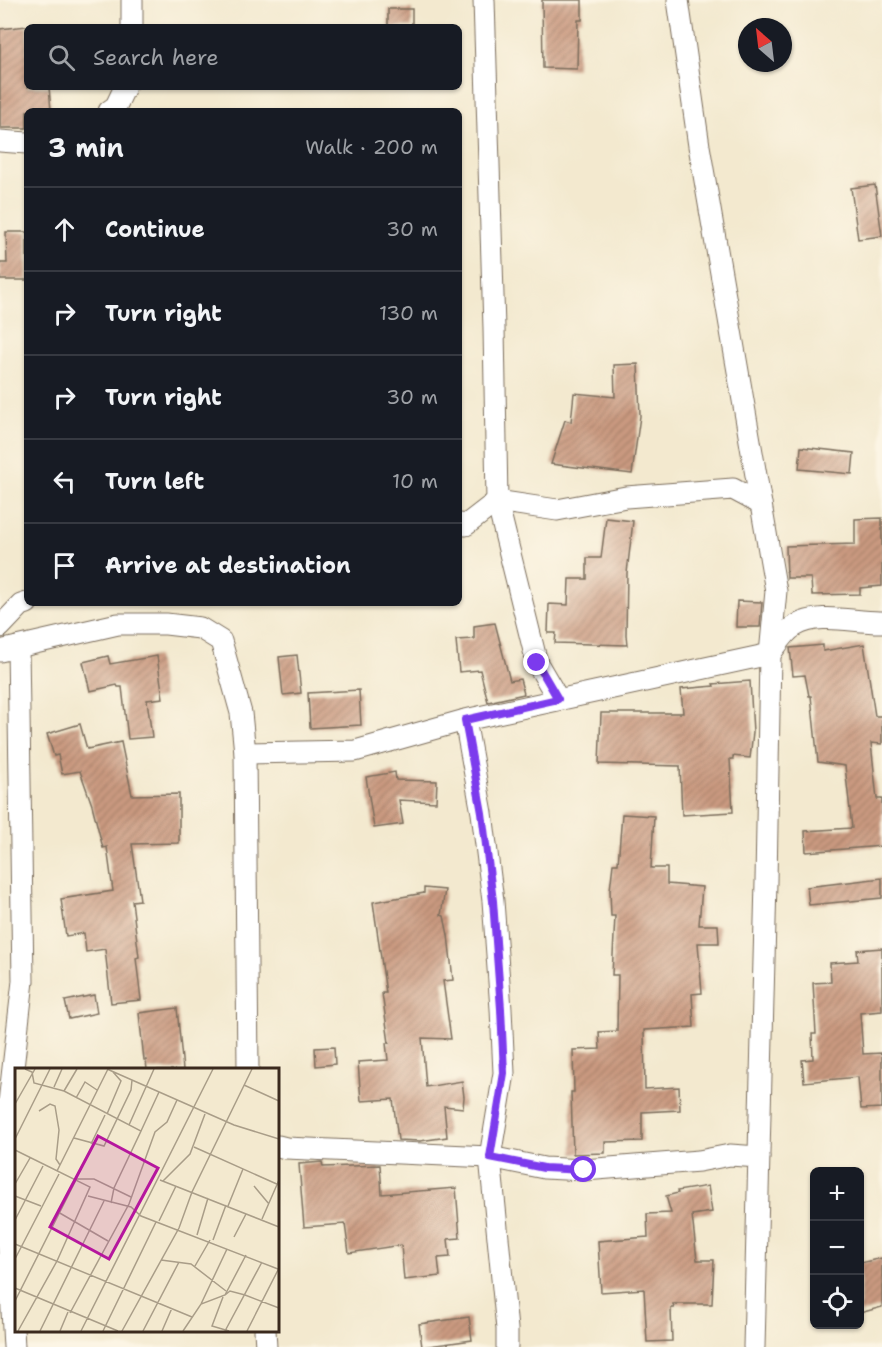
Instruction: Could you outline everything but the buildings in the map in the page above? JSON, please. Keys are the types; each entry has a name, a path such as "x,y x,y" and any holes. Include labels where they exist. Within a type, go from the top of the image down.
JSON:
{"street":[{"path":"132,0 132,24"},
{"path":"484,0 497,501 537,663 558,699"},
{"path":"678,0 699,146 776,591 770,654 754,1347"},
{"path":"113,108 124,90"},
{"path":"0,141 24,143"},
{"path":"462,524 466,525 497,501 557,510 626,498 733,489 761,504"},
{"path":"0,627 24,604"},
{"path":"245,753 355,751 465,720 770,654 794,626 819,618 866,623 882,622"},
{"path":"16,1068 23,981 9,649 118,624 166,624 200,628 221,641 241,713 245,753 248,1068"},
{"path":"465,720 482,813 493,901 501,1009 504,1073 490,1157 507,1347"},
{"path":"14,1347 3,1182 15,1080"},
{"path":"279,1146 490,1157 544,1168 584,1170 699,1161 730,1155 759,1157"},
{"path":"265,1332 266,1347"}],"route":[{"path":"537,663 558,699 465,720 482,813 493,901 501,1009 504,1073 490,1157 544,1168 584,1170"}]}
